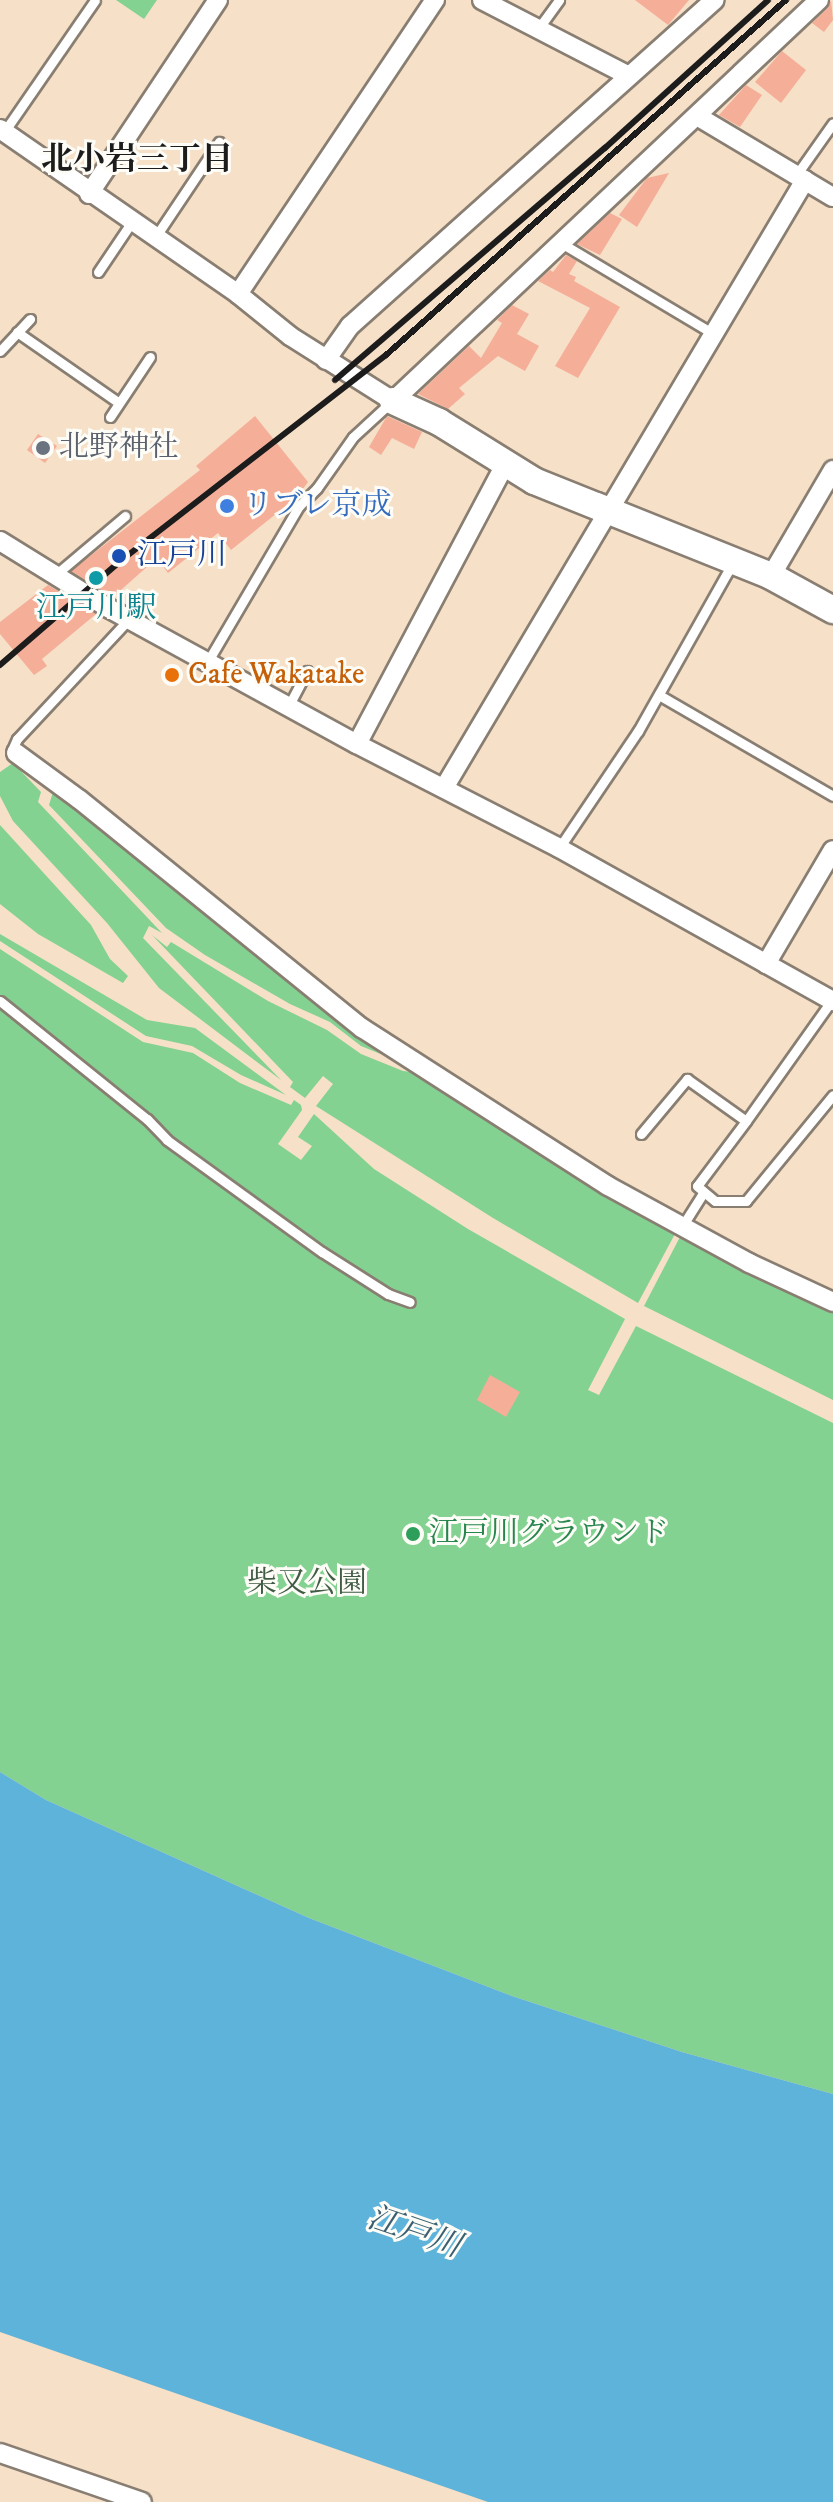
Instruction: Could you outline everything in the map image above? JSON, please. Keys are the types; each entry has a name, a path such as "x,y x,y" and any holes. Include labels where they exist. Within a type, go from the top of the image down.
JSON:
{"street":[{"path":"89,194 218,0"},
{"path":"238,294 435,0"},
{"path":"482,0 629,76"},
{"path":"326,360 350,326 714,0"},
{"path":"393,401 819,0"},
{"path":"697,116 833,197"},
{"path":"2,131 154,239 238,294 326,360 393,401 439,422 534,481 771,576 833,610"},
{"path":"444,788 801,177"},
{"path":"357,744 505,464"},
{"path":"771,576 833,470"},
{"path":"0,541 54,576 288,707 559,848 833,1000"},
{"path":"16,753 80,800 362,1028 541,1146 681,1228 833,1302"},
{"path":"766,964 833,850"},
{"path":"0,2453 142,2502"}],"lane":[{"path":"2,131 95,0"},
{"path":"538,29 559,0"},
{"path":"801,177 833,123"},
{"path":"154,239 219,142"},
{"path":"98,272 131,223"},
{"path":"561,243 712,333"},
{"path":"0,351 30,319"},
{"path":"17,332 119,403"},
{"path":"110,417 150,357"},
{"path":"208,661 299,506 317,488 360,429 393,401"},
{"path":"54,576 125,516"},
{"path":"559,848 659,695 734,561"},
{"path":"16,753 12,750 17,739 129,619"},
{"path":"288,707 307,671"},
{"path":"659,695 833,796"},
{"path":"833,1000 697,1186 703,1193 724,1203 746,1201 833,1095"},
{"path":"0,1001 147,1119 178,1149 322,1252 388,1294 410,1302"},
{"path":"641,1134 687,1079 746,1121"},
{"path":"681,1228 703,1193"}],"green space":[{"path":"116,0 157,0 144,19"},
{"path":"13,763 41,792 38,802 162,933 149,926 143,938 281,1080 159,988 107,923 13,821 0,796 0,772"},
{"path":"25,766 405,1064 361,1046 330,1022 290,1004 205,955 166,928 49,805 53,792"},
{"path":"0,825 91,925 110,959 128,976 123,983 38,934 0,904"},
{"path":"0,934 147,1020 195,1028 286,1095 241,1075 192,1046 146,1036 0,941"},
{"path":"152,935 167,947 171,942 268,1001 327,1030 361,1054 403,1071 419,1073 676,1232 638,1303 493,1218 316,1106 333,1084 323,1076 305,1098 290,1087 293,1082"},
{"name":"柴又公園","path":"0,949 143,1042 193,1053 240,1083 291,1105 294,1100 302,1110 278,1144 301,1160 312,1146 298,1137 314,1114 374,1169 468,1229 625,1319 588,1390 599,1395 636,1326 833,1423 833,2094 682,2052 512,1996 309,1918 46,1800 0,1772"},
{"path":"681,1235 833,1309 833,1400 644,1306"}],"water":[{"path":"0,1772 46,1800 309,1918 512,1996 682,2052 833,2094 833,2502 488,2502 0,2332"}],"building":[{"path":"635,0 689,0 668,25"},
{"path":"831,0 833,20 824,32 812,23 828,8"},
{"path":"782,51 806,70 781,103 755,82"},
{"path":"746,85 762,95 740,127 719,115"},
{"path":"669,173 637,227 619,215 647,178"},
{"path":"610,213 622,219 600,255 577,244"},
{"path":"566,255 577,261 569,274 576,277 574,281 620,307 578,378 555,366 590,308 538,281 550,270 553,272"},
{"path":"512,305 529,314 517,334 539,346 525,371 498,356 459,388 465,394 448,409 418,394 469,346 481,358 502,323 497,320"},
{"path":"255,416 308,482 297,497 231,550 218,533 168,573 157,558 113,597 71,571 200,470 196,466"},
{"path":"387,416 422,432 414,449 392,438 381,455 369,447"},
{"path":"38,434 57,446 45,463 27,450"},
{"path":"48,585 96,614 42,659 47,666 34,675 0,634 0,622"},
{"path":"490,1375 520,1392 506,1417 477,1400"}],"railway":[{"path":"335,380 605,148 768,0"},
{"path":"0,665 123,559 386,355 786,0"}],"place":[{"name":"北野神社","path":"43,448"},
{"name":"リブレ京成","path":"227,506"},
{"name":"江戸川","path":"119,556"},
{"name":"江戸川駅","path":"96,578"},
{"name":"Cafe Wakatake","path":"172,675"},
{"name":"江戸川グラウンド","path":"413,1534"}],"district":[{"name":"北小岩三丁目","path":"137,160"}]}
